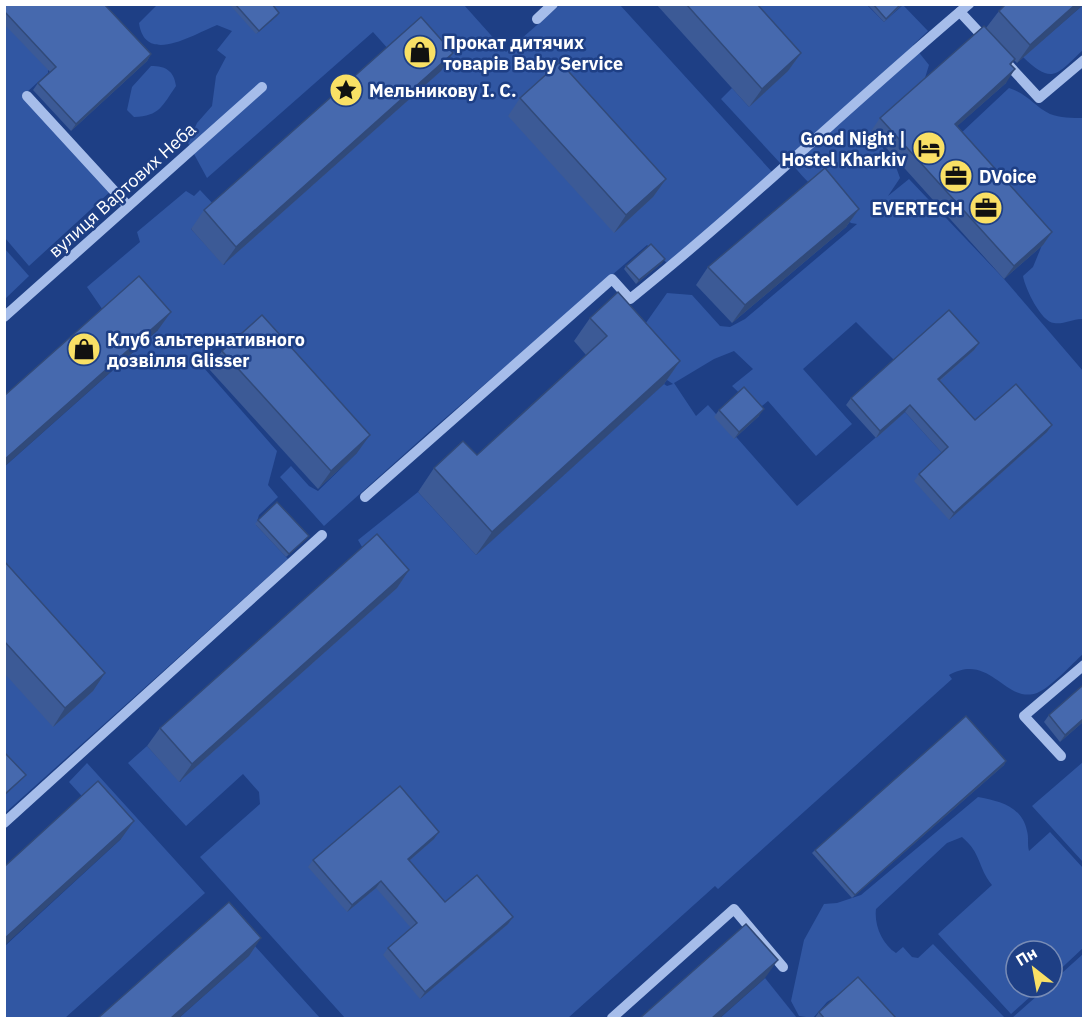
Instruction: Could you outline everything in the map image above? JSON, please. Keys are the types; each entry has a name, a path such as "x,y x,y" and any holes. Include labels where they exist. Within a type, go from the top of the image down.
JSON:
{"street":[{"path":"537,19 553,4"},
{"path":"365,497 612,279 630,299 664,272 780,173 965,8 1039,98 1083,60"},
{"name":"вулиця Вартових Неба","path":"4,316 262,87"},
{"path":"27,96 128,206"},
{"path":"4,823 322,535"},
{"path":"1061,756 1024,716 1083,665"},
{"path":"612,1018 734,909 783,967"}],"shaded area":[{"path":"4,5 48,63 48,73 27,92 112,190 29,266 5,238"},
{"path":"157,5 464,5 506,52 560,5 620,5 773,173 667,263 647,245 429,432 324,526 280,477 291,466 309,486 318,491 357,453 249,333 232,333 212,349 204,368 277,451 268,485 278,497 259,515 256,525 288,559 5,813 4,467 158,330 105,313 87,287 140,242 137,232 186,191 194,196 200,190 216,207 191,229 224,265 390,51 373,32 207,178 188,143 197,123 212,106 216,76 226,57 217,50 232,31 217,25 172,44 150,43 143,36 139,23"},
{"path":"728,5 867,5 884,22 903,5 928,31 913,45 929,65 925,78 871,131 896,167 900,178 888,196 909,179 1004,279 1083,371 1083,654 1054,681 1037,693 1015,692 987,673 976,670 963,670 949,675 952,679 718,889 715,886 568,1018 345,1018 200,857 260,804 259,792 243,774 186,826 128,763 147,746 180,782 365,552 358,540 418,492 476,555 664,384 667,386 673,384 667,380 643,327 667,293 692,295 720,326 730,327 745,319 857,224 851,223 826,200 788,159 781,164 721,99 732,88 749,107","holes":["856,322 895,361 970,427 943,454 905,412 797,506 708,405 696,416 674,383 714,359 734,351 753,369 732,386 757,410 768,401 816,456 852,424 803,369"]},
{"path":"1083,5 1083,50 1067,65 1048,74 1041,72 1023,57"},
{"path":"151,66 168,70 176,86 160,109 150,115 134,117 127,110 132,87"},
{"path":"1009,88 1021,93 1050,114 1083,118 1083,319 1054,323 1039,311 1030,296 1023,276 1033,267 1047,233 959,135"},
{"path":"5,249 29,276 5,299"},
{"path":"1083,762 1083,862 1032,806"},
{"path":"87,763 205,893 65,1018 5,1018 5,946 121,839 69,782"},
{"path":"978,797 994,800 1015,810 1020,816 1027,831 1029,851 1050,832 1083,868 1083,948 1064,966 1064,939 1004,939 1004,999 1028,999 1011,1014 938,934 992,885 973,849 962,837 947,843 876,909 878,928 887,945 896,953 903,947 912,957 918,958 933,944 1005,1018 820,1018 843,992 827,1002 813,1018 799,1016 791,1001 804,940 824,904 837,903 861,895"},
{"path":"225,913 320,1018 179,1018 248,956"},
{"path":"1083,954 1083,1018 1012,1018 1033,999 1064,999 1064,971"},
{"path":"765,978 797,1018 720,1018"}],"building":[{"path":"4,4 104,4 151,54 76,124 38,83 56,67 4,11"},
{"path":"235,4 272,4 279,13 259,31"},
{"path":"686,4 757,4 801,53 762,89"},
{"path":"873,4 901,4 886,19"},
{"path":"1006,4 1076,4 1030,45 999,11"},
{"path":"421,17 453,53 236,247 204,210"},
{"path":"984,26 1015,59 1010,64 1015,69 955,124 1052,232 1014,266 880,118"},
{"path":"560,62 666,179 626,215 520,98"},
{"path":"825,168 859,209 745,305 708,267"},
{"path":"651,244 665,259 639,280 626,266"},
{"path":"139,276 171,312 4,460 4,396"},
{"path":"618,292 680,361 492,532 434,468 463,441 477,455 607,336 590,318"},
{"path":"949,310 979,343 938,379 975,420 1016,384 1052,425 954,513 919,474 948,447 910,405 880,431 851,398"},
{"path":"262,315 370,435 331,471 222,351"},
{"path":"744,387 764,409 739,432 719,410"},
{"path":"277,502 309,536 289,554 258,520"},
{"path":"377,534 409,570 192,764 160,728"},
{"path":"4,561 105,673 65,708 4,641"},
{"path":"1082,686 1083,719 1065,735 1049,715"},
{"path":"966,716 1006,761 855,895 815,850"},
{"path":"4,752 26,775 6,793 4,792"},
{"path":"98,781 134,821 4,939 4,867"},
{"path":"400,786 439,832 408,859 445,902 477,875 513,917 425,992 388,948 417,923 381,881 352,905 313,860"},
{"path":"229,902 261,938 171,1018 98,1018"},
{"path":"746,924 778,960 712,1018 640,1018"},
{"path":"858,977 896,1018 824,1018 819,1012"}],"place":[{"name":"Прокат дитячих товарів Baby Service","path":"420,52"},
{"name":"Мельникову І. С.","path":"346,90"},
{"name":"Good Night | Hostel Kharkiv","path":"929,148"},
{"name":"DVoice","path":"956,176"},
{"name":"EVERTECH","path":"986,208"},
{"name":"Клуб альтернативного дозвілля Glisser","path":"84,349"}]}
